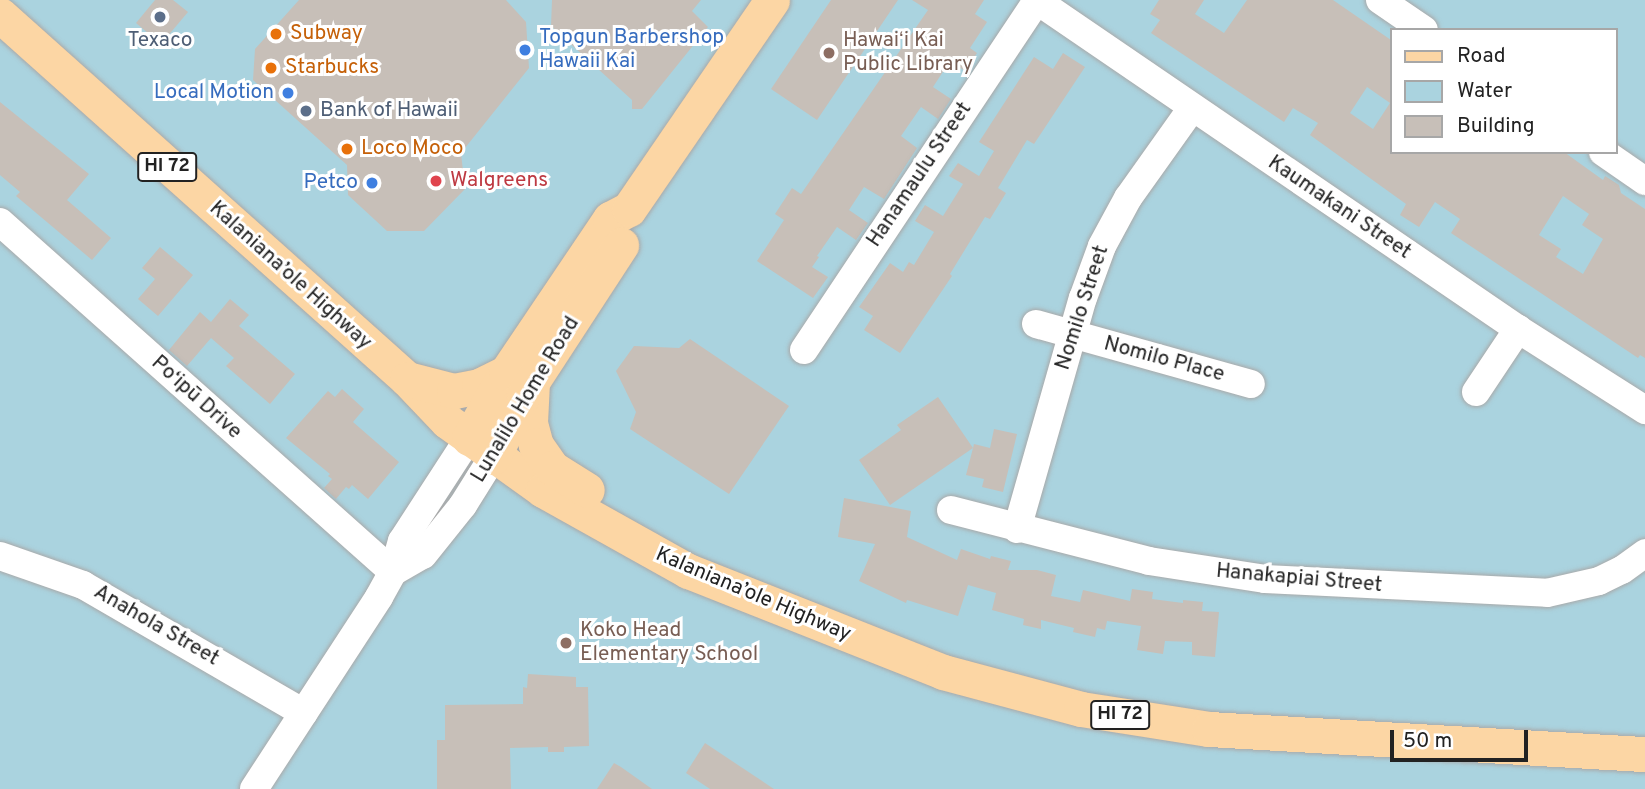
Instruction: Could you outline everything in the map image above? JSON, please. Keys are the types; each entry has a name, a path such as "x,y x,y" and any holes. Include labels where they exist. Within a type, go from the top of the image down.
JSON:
{"main road":[{"name":"Lunalilo Home Road","path":"481,447 610,219 629,209 772,0"},
{"name":"Kalaniana’ole Highway","path":"0,15 407,379 447,421 563,502 688,571 833,631 943,672 1082,709 1209,729 1645,754"},
{"path":"407,379 454,391 519,378 536,445 552,468 719,568 833,631"}],"street":[{"name":"Kaumakani Street","path":"1037,0 1518,329 1645,411"},
{"name":"Hanamaulu Street","path":"804,350 1037,0"},
{"path":"1380,0 1421,28"},
{"name":"Nomilo Street","path":"1017,529 1091,272 1114,222 1192,108"},
{"path":"1607,154 1645,181"},
{"name":"Po‘ipū Drive","path":"0,222 393,572"},
{"name":"Nomilo Place","path":"1036,324 1251,384"},
{"path":"1476,392 1518,329"},
{"name":"Lunalilo Home Road","path":"254,789 393,572 423,555 463,505 481,447"},
{"name":"Hanakapiai Street","path":"951,510 1149,561 1265,579 1524,594 1560,591 1599,581 1622,570 1645,553"},
{"name":"Anahola Street","path":"0,556 56,573 83,585 304,713"}],"water":[{"path":"0,0 1645,0 1645,789 0,789"}],"building":[{"path":"155,0 173,0 188,12 161,44 136,23"},
{"path":"299,0 506,0 526,22 529,68 461,153 465,189 424,231 387,231 348,195 347,165 253,80 255,49"},
{"path":"552,0 701,0 692,11 708,27 642,109 632,109 632,100 551,26"},
{"name":"Hawaiʻi Kai Public Library","path":"831,0 898,0 817,120 771,89"},
{"path":"912,0 984,0 975,14 987,22 970,48 977,53 965,71 950,61 933,87 951,99 938,119 921,107 901,136 917,148 884,199 864,187 849,210 868,223 856,240 837,227 817,256 819,257 812,267 828,277 813,298 757,261 784,220 775,214 792,188 801,194 928,10"},
{"path":"1159,0 1204,0 1195,14 1224,33 1247,0 1333,0 1390,39 1390,103 1390,154 1567,154 1603,180 1605,176 1619,185 1621,193 1645,209 1645,358 1640,355 1638,358 1451,233 1460,219 1435,202 1419,227 1400,215 1406,204 1310,135 1318,123 1293,108 1284,122 1151,33 1160,20 1150,14","holes":["1367,87 1390,103 1373,129 1350,113","1563,196 1589,214 1582,225 1603,239 1583,274 1556,257 1561,249 1539,235"]},
{"path":"1063,53 1085,67 1034,144 1027,140 998,188 1006,193 990,219 985,217 950,274 952,276 900,353 864,330 873,316 859,307 890,263 903,272 909,262 914,265 934,232 915,221 925,205 943,216 963,184 949,176 958,163 979,176 994,151 979,142 1034,57 1053,69"},
{"path":"0,102 89,174 67,200 111,238 92,260 16,196 20,192 0,175"},
{"path":"160,247 193,275 158,316 138,299 155,279 142,268"},
{"path":"230,299 249,315 239,326 295,374 270,404 226,366 234,358 211,338 187,366 169,350 200,312 211,322"},
{"path":"690,339 789,406 729,494 630,429 636,412 616,371 634,346 679,348"},
{"path":"342,389 364,409 353,422 399,462 368,499 352,485 349,489 346,487 336,499 324,488 332,479 328,476 330,474 286,438 328,391 335,397"},
{"path":"938,397 973,448 890,505 859,460 901,430 897,425"},
{"path":"994,429 1017,434 1003,492 982,487 984,479 966,475 974,444 990,448"},
{"path":"844,498 911,511 907,537 957,560 961,549 990,559 991,556 1011,561 1008,570 1037,570 1056,575 1051,596 1080,602 1083,590 1130,601 1132,589 1153,592 1152,599 1183,603 1183,600 1203,602 1202,611 1219,612 1215,657 1192,655 1192,642 1165,641 1163,654 1137,650 1141,626 1107,621 1105,630 1097,628 1095,637 1073,632 1074,628 1041,620 1041,629 1023,625 1024,619 992,610 996,593 968,585 958,616 907,600 906,603 859,581 875,544 838,537"},
{"path":"528,674 576,677 576,687 588,687 589,746 564,747 564,752 548,752 548,747 510,748 511,789 437,789 437,740 445,740 445,705 523,704 523,687 527,688"},
{"path":"705,743 774,789 710,789 686,773"},
{"path":"614,763 621,767 652,789 597,789"}],"place":[{"name":"Texaco","path":"160,17"},
{"name":"Subway","path":"276,34"},
{"name":"Topgun Barbershop Hawaii Kai","path":"525,50"},
{"name":"Hawaiʻi Kai Public Library","path":"829,53"},
{"name":"Starbucks","path":"271,68"},
{"name":"Local Motion","path":"288,93"},
{"name":"Bank of Hawaii","path":"306,111"},
{"name":"Loco Moco","path":"347,149"},
{"name":"Walgreens","path":"436,181"},
{"name":"Petco","path":"372,183"},
{"name":"Koko Head Elementary School","path":"566,643"}]}
